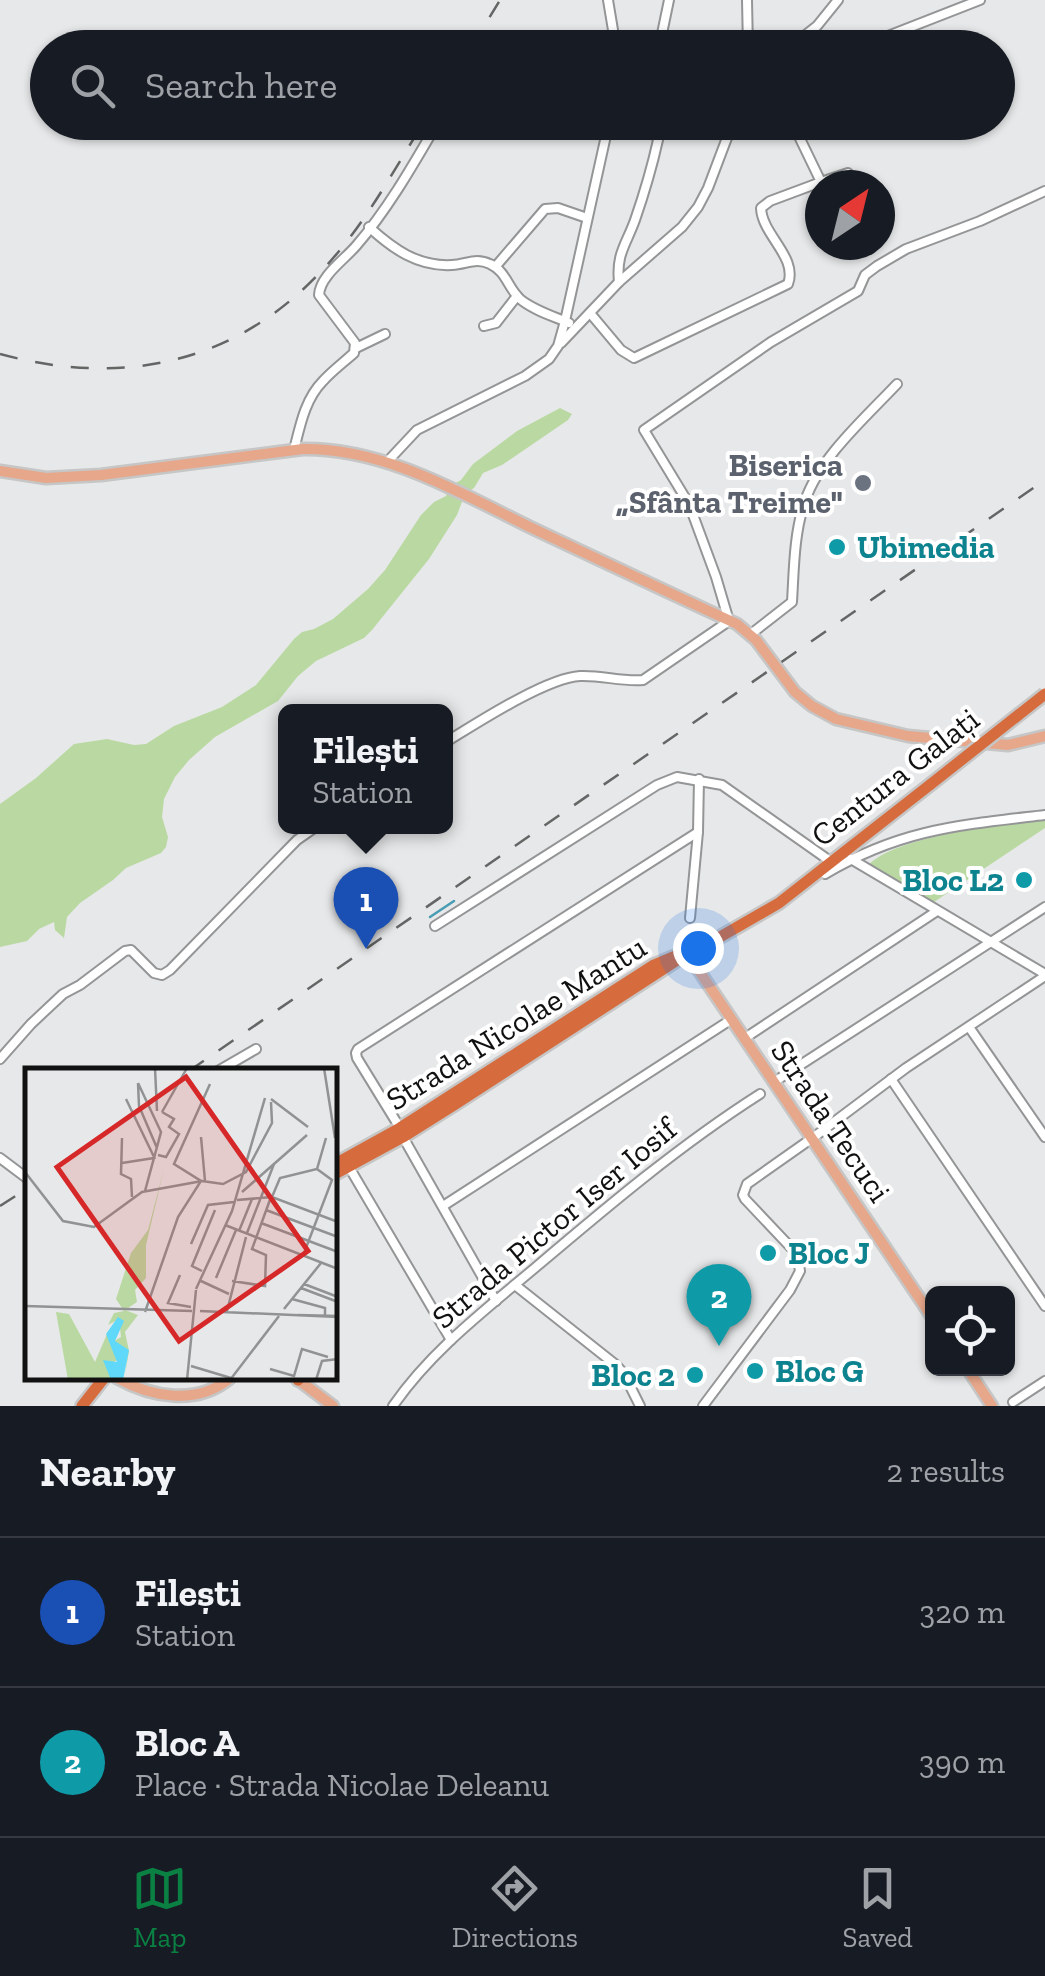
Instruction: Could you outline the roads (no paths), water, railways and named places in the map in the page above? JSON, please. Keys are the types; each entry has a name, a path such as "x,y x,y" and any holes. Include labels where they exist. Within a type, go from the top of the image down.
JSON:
{"highway":[{"name":"Centura Galați","path":"780,903 1045,694"},
{"name":"Strada Nicolae Mantu","path":"338,1163 402,1132 687,953 780,903"},
{"path":"338,1172 402,1132"},
{"path":"82,1406 102,1381"}],"main road":[{"path":"0,472 46,478 102,475 294,450 346,451 428,479 729,621 751,634 795,692 836,719 908,736 1008,745 1045,736"},
{"name":"Strada Tecuci","path":"687,953 925,1307"},
{"path":"972,1376 992,1406"},
{"path":"123,1381 152,1393 191,1396 213,1390 226,1381"},
{"path":"300,1381 333,1406"}],"street":[{"path":"608,0 613,30"},
{"path":"662,30 669,0"},
{"path":"747,0 748,30"},
{"path":"812,30 838,0"},
{"path":"904,30 980,0"},
{"path":"356,348 322,300 321,284 359,242 427,140"},
{"path":"558,346 604,140"},
{"path":"618,282 619,256 636,218 658,140"},
{"path":"387,462 416,430 524,376 549,359 618,282 682,227 708,188 727,140"},
{"path":"801,140 815,170"},
{"path":"590,313 625,354 634,358 784,288 790,280 790,268 763,221 761,208 805,188"},
{"path":"453,738 566,678 643,680 729,621 689,504 644,430 771,342 858,291 864,275 906,250 1045,191"},
{"path":"496,266 545,209 558,208 587,218"},
{"path":"370,227 408,257 446,265 481,260 496,266 526,303 578,326"},
{"path":"484,326 496,323 517,296"},
{"path":"294,450 314,392 356,348 384,334"},
{"path":"751,634 792,602 796,539 806,498 824,467 833,452 898,384"},
{"path":"435,926 656,785 677,778 699,779 730,789 830,862"},
{"path":"690,918 699,779"},
{"path":"780,903 851,859 888,843 928,830 1045,816"},
{"path":"496,1301 356,1051 698,832"},
{"path":"0,1060 30,1024 63,994 80,986 125,951 131,950 154,973 162,975 170,970 306,834"},
{"path":"703,1406 790,1290 800,1270 796,1254 745,1199 744,1189 891,1079 1045,975 851,859"},
{"path":"774,1082 1045,907"},
{"path":"745,1038 937,911"},
{"path":"443,1206 732,1019"},
{"path":"969,1027 1045,1138"},
{"path":"223,1068 256,1049"},
{"path":"891,1079 1045,1306"},
{"name":"Strada Pictor Iser Iosif","path":"393,1406 422,1368 496,1301 656,1168 760,1094"},
{"path":"0,1158 25,1177"},
{"path":"348,1167 451,1340"},
{"path":"515,1285 616,1364 640,1406"},
{"path":"1013,1402 1045,1381"}],"waterway":[{"path":"430,917 454,901"}],"railway":[{"path":"482,30 500,0"},
{"path":"0,354 94,368 139,366 182,358 224,343 263,321 300,292 334,257 370,209 413,140"},
{"path":"193,1068 1045,480"},
{"path":"0,1206 25,1190"}],"place":[{"name":"Biserica „Sfânta Treime\"","path":"863,483"},
{"name":"Ubimedia","path":"837,547"},
{"name":"Bloc L2","path":"1024,880"},
{"name":"Filești","path":"366,949"},
{"name":"Bloc J","path":"768,1253"},
{"name":"Bloc A","path":"719,1346"},
{"name":"Bloc G","path":"755,1371"},
{"name":"Bloc 2","path":"695,1375"}]}
